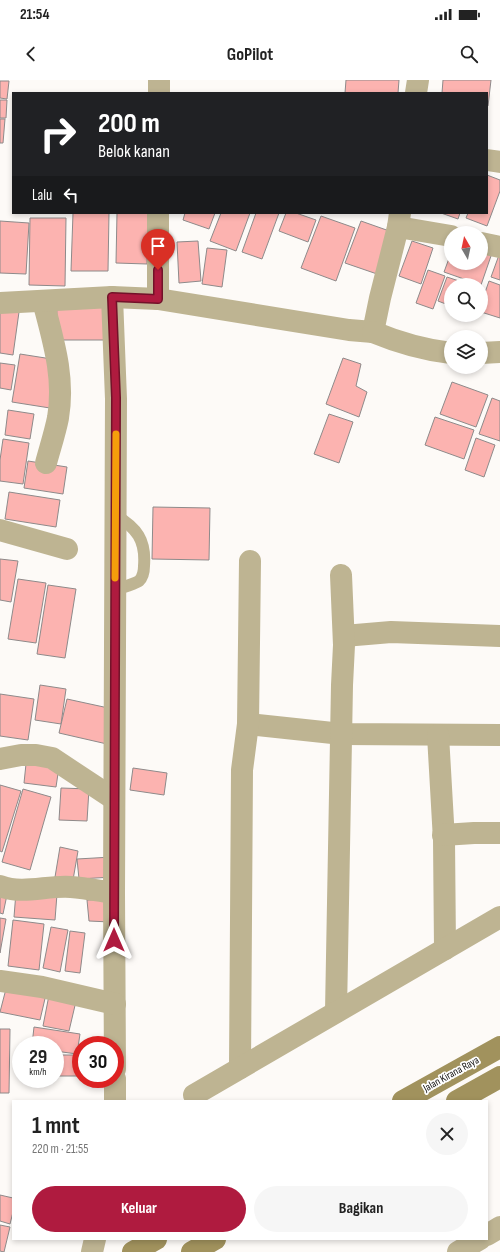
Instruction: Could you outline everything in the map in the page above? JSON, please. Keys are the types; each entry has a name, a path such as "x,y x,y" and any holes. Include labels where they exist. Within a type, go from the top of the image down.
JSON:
{"street":[{"path":"159,80 159,92"},
{"path":"416,92 418,80"},
{"path":"488,160 500,162"},
{"path":"158,214 158,299"},
{"path":"372,332 399,220 444,234"},
{"path":"488,244 500,247"},
{"path":"112,297 116,398 114,799 115,1036"},
{"path":"0,303 112,297 158,299 349,330 372,332 386,338 428,349 444,351"},
{"path":"43,301 57,356 60,394 58,419 46,462"},
{"path":"488,353 500,352"},
{"path":"0,530 67,549"},
{"path":"240,1068 242,770 248,724 250,561"},
{"path":"336,1012 344,636 341,575"},
{"path":"344,636 391,632 500,636"},
{"path":"248,724 342,734 500,735"},
{"path":"438,735 443,835 445,949"},
{"path":"0,760 21,755 36,755 52,758 114,799"},
{"path":"443,835 500,833"},
{"path":"0,886 10,890 71,887 114,893"},
{"path":"194,1095 500,917"},
{"path":"0,981 42,987 115,1004"},
{"name":"Jalan Kirana Raya","path":"405,1100 500,1047"},
{"path":"459,1100 500,1077"},
{"path":"115,1088 115,1100"},
{"path":"488,1234 500,1227"},
{"path":"92,1252 95,1240"},
{"path":"133,1252 154,1240"},
{"path":"192,1252 213,1240"}],"lane":[{"path":"115,590 140,580 144,572 145,559 143,544 137,533 129,523 116,515"}],"building":[{"path":"346,80 399,80 398,92 345,92"},
{"path":"443,80 491,80 488,106 488,92 442,92"},
{"path":"0,81 9,81 7,99 0,98"},
{"path":"0,100 7,100 6,118 0,118"},
{"path":"0,119 5,119 3,143 0,143"},
{"path":"488,175 500,180 500,191 487,226 466,218 468,214 488,214"},
{"path":"73,214 109,214 108,271 71,271"},
{"path":"117,214 148,214 147,264 116,263"},
{"path":"185,214 215,214 209,229 183,220"},
{"path":"221,214 250,214 236,251 210,241"},
{"path":"256,214 279,214 262,259 242,252"},
{"path":"286,214 299,214 316,220 308,242 279,231"},
{"path":"444,214 460,214 458,219"},
{"path":"321,216 355,228 336,281 301,268"},
{"path":"30,218 66,218 65,286 29,285"},
{"path":"0,221 29,223 26,274 0,273"},
{"path":"361,221 395,233 380,275 345,263"},
{"path":"198,241 201,281 179,283 177,242"},
{"path":"412,241 433,248 421,284 399,276"},
{"path":"207,248 227,250 222,287 202,284"},
{"path":"488,252 492,253 488,265"},
{"path":"499,255 500,256 500,280 491,277"},
{"path":"428,270 445,276 433,309 416,303"},
{"path":"445,270 486,270 483,278 461,278 444,272"},
{"path":"489,281 500,285 500,318 488,314"},
{"path":"444,285 444,303 438,301"},
{"path":"57,306 107,307 107,340 56,340"},
{"path":"0,309 19,312 13,355 0,353"},
{"path":"20,354 58,360 50,408 12,402"},
{"path":"343,358 361,364 356,386 367,392 359,417 326,404"},
{"path":"0,363 15,365 11,390 0,388"},
{"path":"452,382 488,395 476,427 440,414"},
{"path":"492,398 500,401 500,441 479,434"},
{"path":"8,410 34,414 30,439 5,435"},
{"path":"329,414 353,422 339,463 314,454"},
{"path":"435,417 474,430 464,459 425,445"},
{"path":"476,438 495,445 484,477 465,470"},
{"path":"3,439 29,443 23,484 0,481 0,460"},
{"path":"28,461 67,467 63,494 24,488"},
{"path":"9,492 60,500 56,527 5,519"},
{"path":"153,507 210,508 209,560 152,559"},
{"path":"0,559 18,561 11,602 0,600"},
{"path":"18,579 46,583 36,643 8,639"},
{"path":"48,585 76,589 65,658 37,654"},
{"path":"40,685 66,689 61,724 35,720"},
{"path":"0,694 34,699 28,740 0,736"},
{"path":"67,699 113,709 107,744 59,733"},
{"path":"26,764 59,767 56,787 24,783"},
{"path":"133,768 167,773 164,795 130,790"},
{"path":"0,785 21,791 2,852 0,851"},
{"path":"61,788 89,789 87,821 59,820"},
{"path":"23,789 51,797 30,870 2,862"},
{"path":"60,847 78,851 73,880 55,877"},
{"path":"112,857 113,877 79,879 77,859"},
{"path":"0,888 8,890 3,914 0,913"},
{"path":"16,892 57,894 55,920 14,917"},
{"path":"108,899 110,922 89,921 87,900"},
{"path":"0,918 6,919 0,953"},
{"path":"13,920 44,924 39,970 8,966"},
{"path":"51,927 68,930 60,972 43,968"},
{"path":"70,931 85,933 80,973 65,971"},
{"path":"7,985 47,990 40,1020 0,1012"},
{"path":"50,990 77,997 69,1031 43,1026"},
{"path":"34,1027 80,1034 80,1036 72,1036 72,1053 64,1052 64,1036 33,1036"},
{"path":"0,1029 10,1029 9,1093 0,1093"},
{"path":"64,1055 72,1055 72,1076 64,1076"},
{"path":"0,1195 12,1198 12,1216 10,1224 0,1221"},
{"path":"0,1225 10,1227 4,1252 0,1251"}],"slow traffic":[{"path":"115,578 116,434"}],"route":[{"path":"114,940 116,398 112,297 158,299 158,270"}]}
